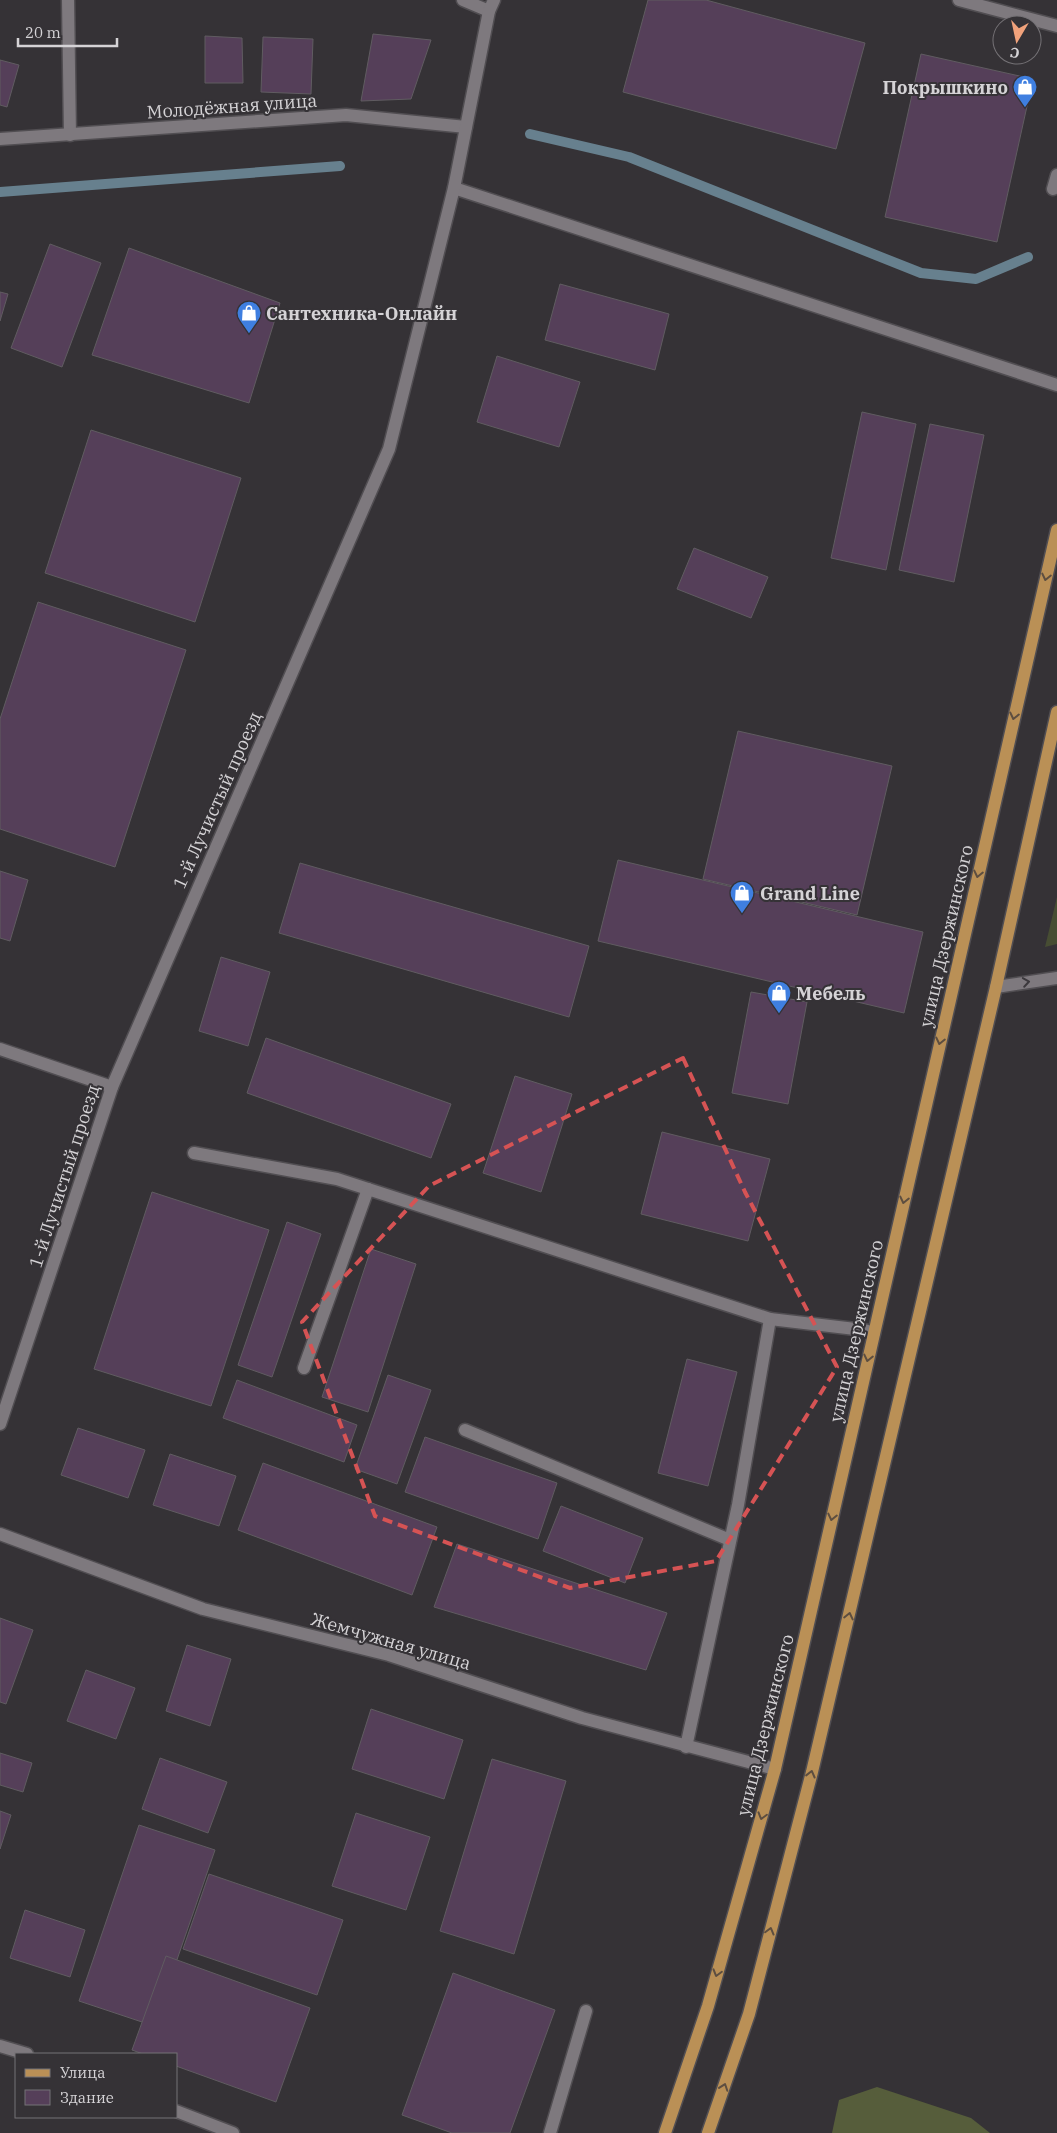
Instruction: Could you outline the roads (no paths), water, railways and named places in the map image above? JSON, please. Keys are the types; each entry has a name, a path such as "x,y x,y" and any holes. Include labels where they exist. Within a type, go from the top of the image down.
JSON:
{"main road":[{"name":"улица Дзержинского","path":"665,2133 708,2006 775,1770 1057,530"},
{"path":"708,2133 749,2014 812,1772 996,987 1057,712"}],"street":[{"path":"68,0 70,136"},
{"path":"463,0 492,6"},
{"path":"959,0 1057,26"},
{"name":"1-й Лучистый проезд","path":"0,1424 112,1087 389,449 454,188 492,6"},
{"name":"Молодёжная улица","path":"0,139 70,136 346,115 466,128"},
{"path":"1053,189 1057,175"},
{"path":"454,188 1057,385"},
{"path":"996,987 1057,978"},
{"path":"0,1049 112,1087"},
{"path":"194,1153 337,1179 770,1319 864,1330 874,1333"},
{"path":"304,1368 368,1188"},
{"path":"686,1747 730,1540 770,1319"},
{"path":"465,1430 730,1540"},
{"name":"Жемчужная улица","path":"0,1534 203,1609 389,1655 582,1718 775,1770"},
{"path":"550,2133 586,2011"},
{"path":"0,2046 23,2053"},
{"path":"178,2112 233,2133"}],"waterway":[{"path":"530,134 629,157 921,273 976,279 1028,257"},
{"path":"0,192 340,166"}],"place":[{"name":"Покрышкино","path":"1025,108"},
{"name":"Сантехника-Онлайн","path":"249,334"},
{"name":"Grand Line","path":"742,914"},
{"name":"Мебель","path":"779,1014"}]}
